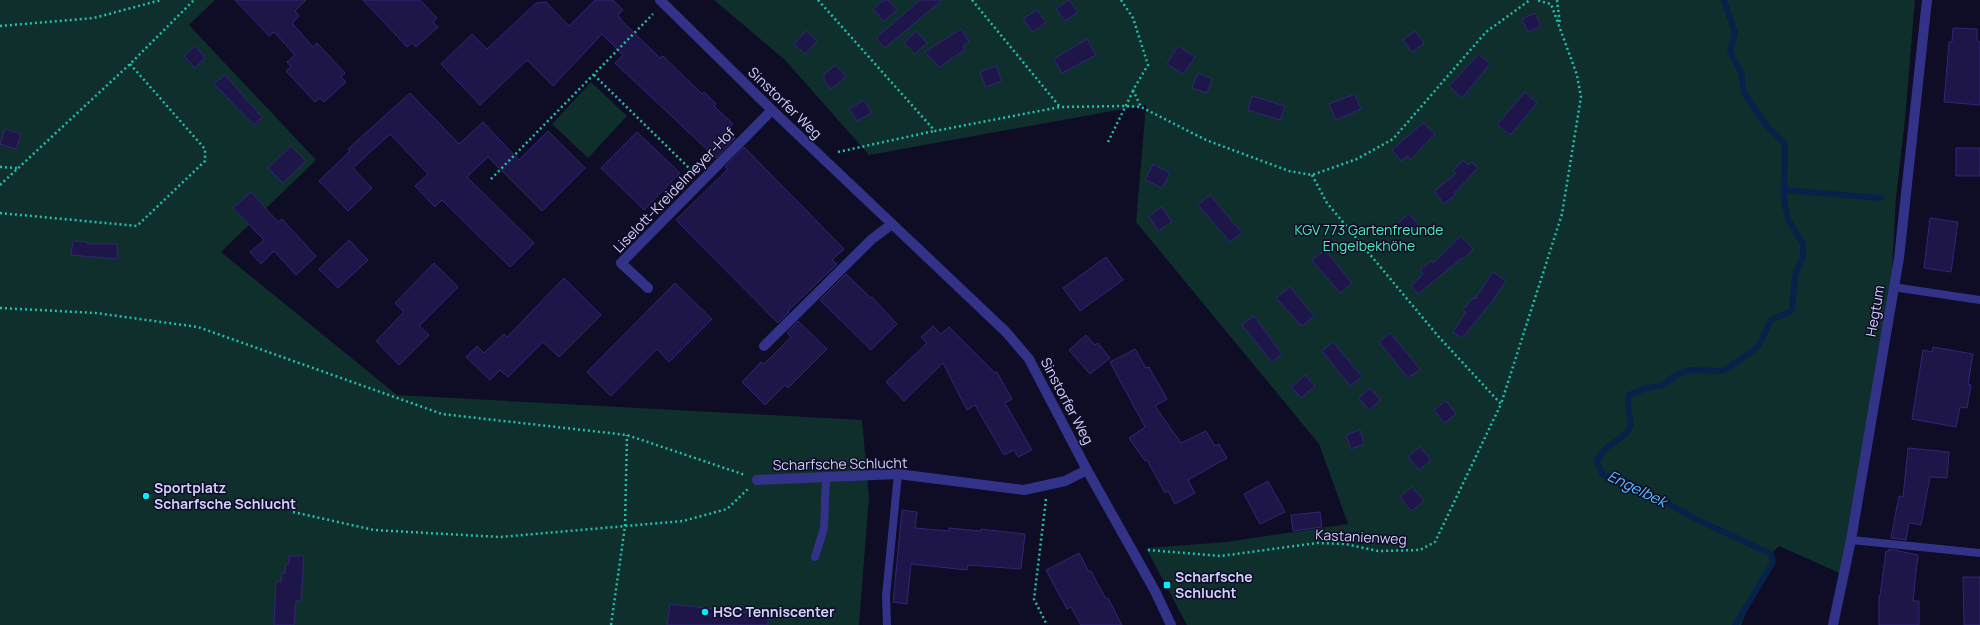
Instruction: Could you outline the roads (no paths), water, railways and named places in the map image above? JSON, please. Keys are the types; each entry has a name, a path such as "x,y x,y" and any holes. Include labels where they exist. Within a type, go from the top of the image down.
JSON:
{"street":[{"name":"Hegtum","path":"1833,625 1851,540 1898,258 1927,0"},
{"name":"Sinstorfer Weg","path":"662,2 772,110 1006,332 1029,359 1087,470 1155,591 1171,625"},
{"name":"Liselott-Kreidelmeyer-Hof","path":"648,288 621,263 772,110"},
{"path":"764,346 872,239 892,224"},
{"name":"Scharfsche Schlucht","path":"757,480 898,474 1024,490 1065,482 1087,470"}],"lane":[{"path":"1893,287 1980,300"},
{"path":"887,625 886,596 898,474"},
{"path":"815,557 824,528 826,477"},
{"path":"1851,540 1980,553"}],"waterway":[{"name":"Engelbek","path":"1724,0 1735,33 1730,52 1741,72 1744,93 1767,126 1785,144 1784,199 1788,219 1803,244 1803,257 1795,275 1792,310 1771,320 1759,345 1753,351 1723,371 1689,370 1676,375 1663,385 1646,388 1629,395 1628,404 1631,422 1629,429 1626,434 1603,451 1597,462 1603,475 1626,481 1698,520 1771,554 1773,562 1735,625"},
{"path":"1783,190 1881,198"}],"place":[{"name":"Sportplatz Scharfsche Schlucht","path":"146,496"},
{"name":"Scharfsche Schlucht","path":"1167,585"},
{"name":"HSC Tenniscenter","path":"705,612"}],"park label":[{"name":"KGV 773 Gartenfreunde Engelbekhöhe","path":"1369,238"}]}
